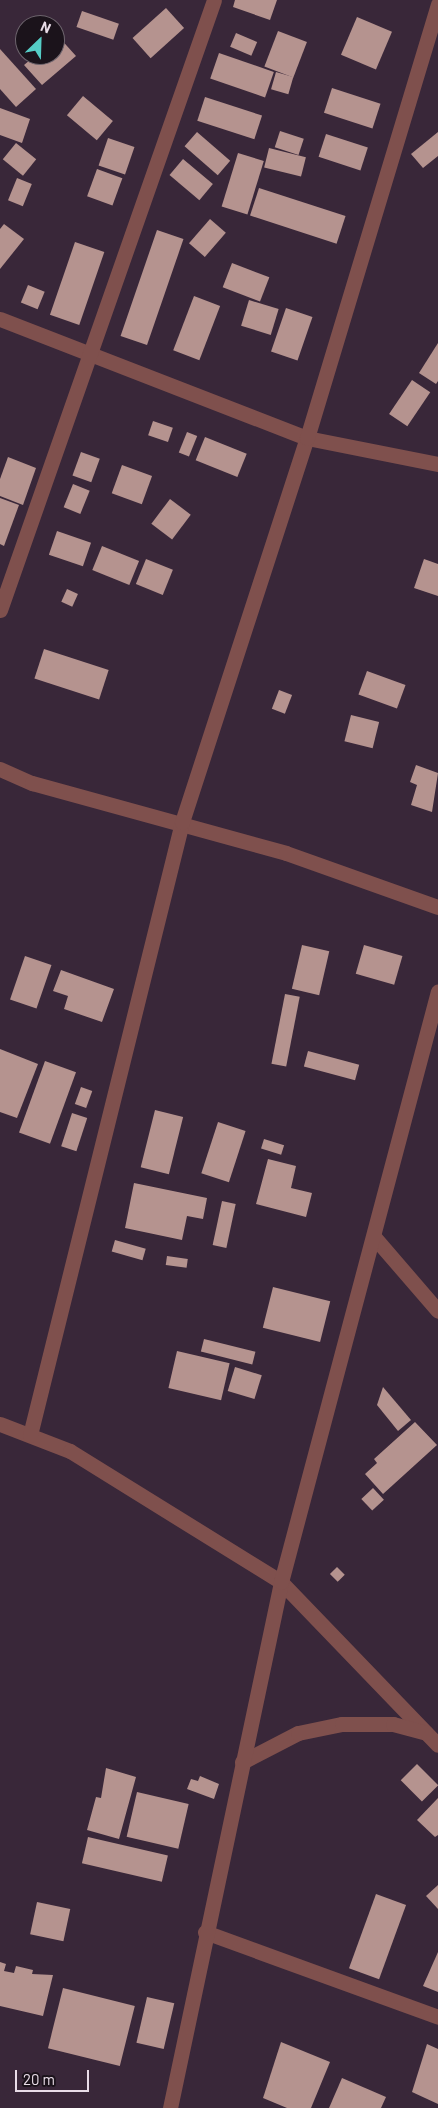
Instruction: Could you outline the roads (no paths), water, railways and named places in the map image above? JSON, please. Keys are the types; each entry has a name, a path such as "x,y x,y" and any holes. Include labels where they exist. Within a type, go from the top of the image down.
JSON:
{"street":[{"path":"0,610 214,0"},
{"path":"30,1435 182,822 307,438 438,4"},
{"path":"0,319 307,438 438,464"},
{"path":"0,769 32,783 182,822 438,907"},
{"path":"170,2108 205,1932 281,1582 375,1238 438,991"},
{"path":"375,1238 438,1311"},
{"path":"0,1424 70,1451 281,1582 438,1745"},
{"path":"242,1762 298,1733 342,1724 393,1724 426,1733"},
{"path":"205,1932 438,2016"}]}
